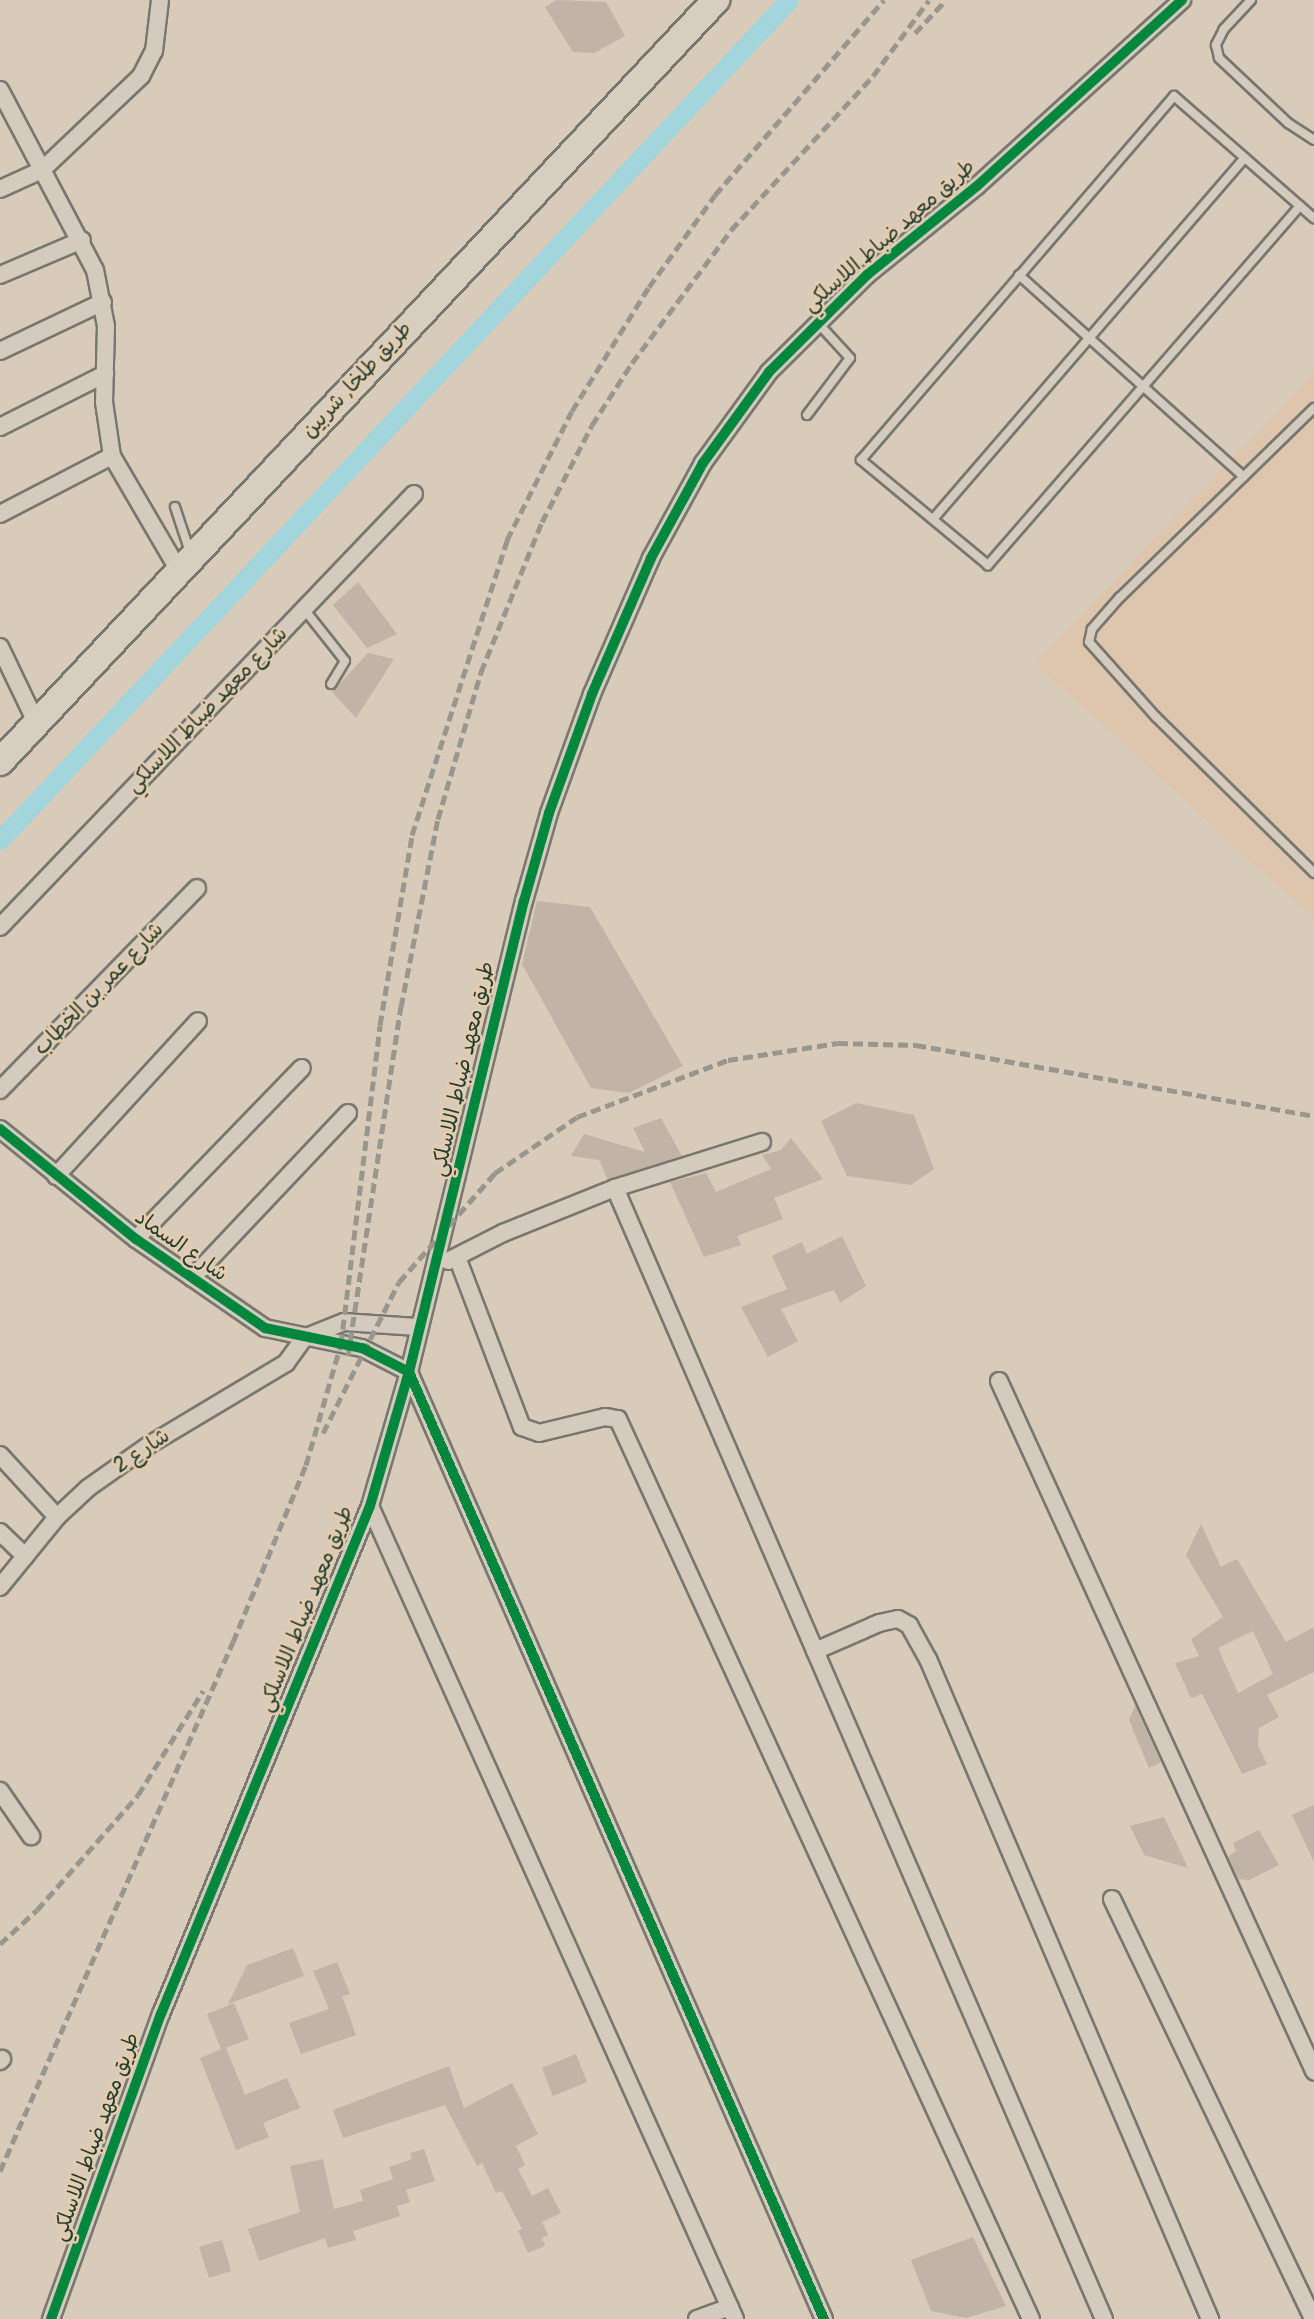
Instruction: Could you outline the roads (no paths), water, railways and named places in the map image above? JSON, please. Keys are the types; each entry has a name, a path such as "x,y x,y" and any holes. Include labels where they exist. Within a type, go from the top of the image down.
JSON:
{"main road":[{"name":"طريق طلخا, شربين","path":"0,762 185,562 716,0"}],"street":[{"path":"0,189 42,170 141,76 154,51 160,0"},
{"name":"طريق معهد ضباط اللاسلكي","path":"51,2319 161,2014 369,1506 415,1327 436,1266 524,901 592,694 651,558 703,463 769,372 867,275 976,186 1182,0"},
{"path":"0,90 7,122 42,170 82,240 103,302 106,429 112,457 185,562"},
{"path":"0,275 82,240"},
{"path":"0,351 103,302"},
{"path":"0,427 105,374"},
{"path":"0,514 112,457"},
{"name":"شارع معهد ضباط اللاسلكي","path":"0,927 414,494"},
{"path":"0,648 36,722"},
{"name":"شارع عمر بن الخطاب","path":"0,1090 197,888"},
{"path":"56,1176 198,1021"},
{"path":"136,1239 302,1068"},
{"path":"192,1278 348,1113"},
{"name":"شارع السماد","path":"0,1129 136,1239 265,1328 368,1350 406,1370"},
{"path":"436,1266 503,1233 615,1188 762,1142"},
{"path":"615,1188 1104,2319"},
{"path":"457,1256 522,1427 539,1433 605,1417 618,1419 1031,2319"},
{"path":"304,1338 344,1322 415,1327"},
{"name":"شارع 2","path":"0,1587 57,1517 149,1445 285,1363 304,1338"},
{"path":"406,1370 824,2319"},
{"path":"999,1381 1314,2071"},
{"path":"0,1455 57,1517"},
{"path":"369,1506 733,2313 697,2319"},
{"path":"0,1532 25,1556"},
{"path":"816,1651 879,1623 898,1619 909,1625 928,1659 1210,2319"},
{"path":"0,1791 31,1836"},
{"path":"1112,1899 1313,2319"}],"lane":[{"path":"1251,0 1224,29 1216,45 1219,58 1288,123 1314,140"},
{"path":"1300,206 988,565 862,460 1174,96 1314,218"},
{"path":"933,519 1245,158"},
{"path":"1019,275 1244,477"},
{"path":"807,415 850,358 817,322"},
{"path":"1312,868 1147,709 1089,642 1092,629 1120,597 1314,408"},
{"path":"175,507 185,562"},
{"path":"304,609 345,661 331,684"}],"waterway":[{"path":"0,840 789,0"}],"railway":[{"path":"0,2171 233,1642 306,1465 341,1344 380,1025 412,835 507,540 572,411 649,287 715,195 884,0"},
{"path":"348,1356 401,1007 438,819 481,672 542,522 592,425 632,363 731,230 873,76 929,0"},
{"path":"915,33 946,0"},
{"path":"323,1433 399,1282 495,1173 577,1117 728,1060 838,1043 916,1045 1314,1116"},
{"path":"0,1944 37,1910 138,1795 203,1691"}]}
